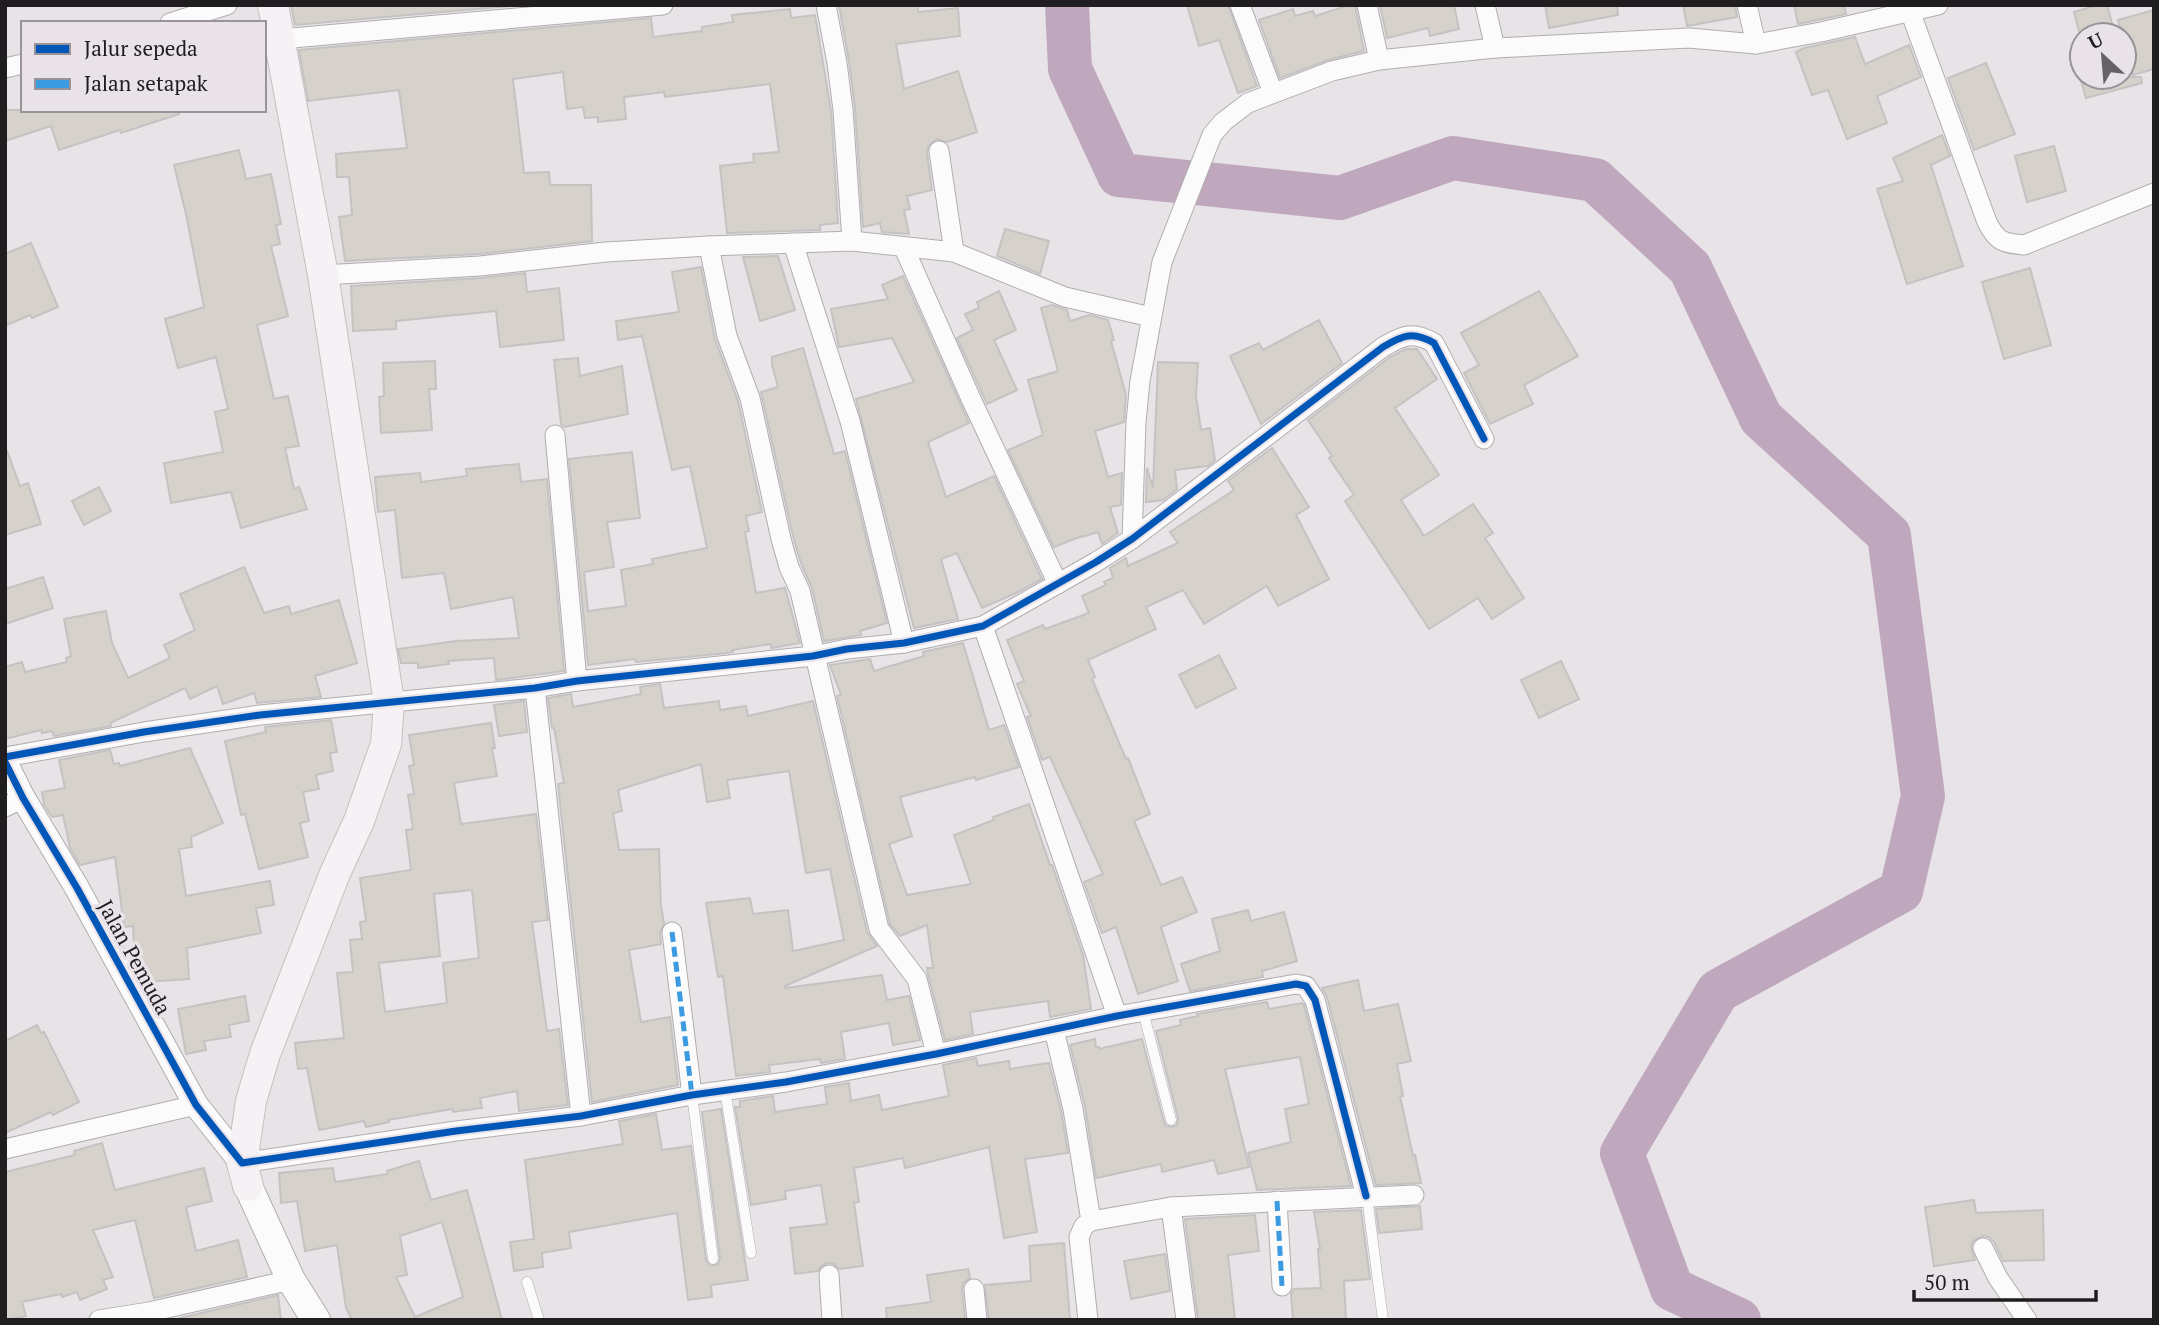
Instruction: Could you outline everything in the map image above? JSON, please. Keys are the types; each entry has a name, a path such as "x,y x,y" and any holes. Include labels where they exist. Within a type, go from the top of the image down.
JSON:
{"main road":[{"path":"273,5 323,275 389,702 386,744 265,1054 251,1101 245,1175 291,1280 316,1320"}],"street":[{"path":"176,21 227,5"},
{"path":"281,39 663,5"},
{"path":"825,5 843,110 852,241"},
{"path":"1240,5 1272,93"},
{"path":"1367,5 1379,60"},
{"path":"1485,5 1495,48"},
{"path":"1747,5 1756,44"},
{"path":"1132,539 1140,381 1161,262 1212,135 1223,122 1248,103 1332,71 1379,60 1495,48 1689,38 1756,44 1938,5"},
{"path":"1910,11 1994,236 2005,243 2024,245 2154,192"},
{"path":"939,151 954,253"},
{"path":"323,275 480,266 606,252 852,241 954,253 1065,297 1151,317"},
{"path":"793,243 850,421 904,643"},
{"path":"709,246 727,336 750,398 789,567 800,591 813,656 879,929 917,979 936,1054"},
{"path":"904,248 1058,584"},
{"path":"5,760 144,732 260,715 535,688 577,681 813,656 847,649 904,643 983,626 1132,539 1383,346 1410,335 1421,336 1434,344 1483,439"},
{"path":"555,435 577,681"},
{"path":"983,626 1117,1016"},
{"path":"535,688 581,1116"},
{"name":"Jalan Pemuda","path":"5,760 14,803 77,888 196,1105 245,1175"},
{"path":"672,932 692,1095"},
{"path":"245,1175 456,1131 581,1116 692,1095 786,1082 1143,1011 1296,984 1306,986 1315,1000 1366,1196"},
{"path":"1054,1030 1073,1109 1091,1221"},
{"path":"5,1149 196,1105"},
{"path":"1088,1320 1079,1237 1084,1226 1091,1221 1171,1207 1414,1195"},
{"path":"1277,1201 1282,1286"},
{"path":"1171,1207 1186,1320"},
{"path":"1983,1248 1998,1278 2027,1320"},
{"path":"829,1275 832,1320"},
{"path":"99,1320 149,1312 291,1280"},
{"path":"974,1289 977,1320"}],"lane":[{"path":"1143,1011 1171,1120"},
{"path":"725,1090 751,1253"},
{"path":"692,1095 713,1259"},
{"path":"1366,1196 1382,1320"},
{"path":"527,1282 539,1320"}],"building":[{"path":"291,5 522,5 295,25"},
{"path":"839,5 918,5 918,12 958,8 960,36 896,44 904,89 958,71 977,132 947,142 937,139 928,146 932,190 907,196 910,209 904,210 909,234 882,232 880,223 863,227 855,108"},
{"path":"1187,5 1228,5 1257,86 1238,93 1219,40 1199,46"},
{"path":"1355,5 1364,51 1328,60 1280,78 1259,20 1293,9 1295,16 1313,11 1315,16"},
{"path":"1380,5 1454,5 1459,29 1430,36 1428,28 1387,38"},
{"path":"1545,5 1617,5 1618,15 1549,28"},
{"path":"1683,5 1735,5 1737,17 1687,26"},
{"path":"1794,5 1844,5 1846,14 1798,24"},
{"path":"2107,5 2111,21 2076,21 2074,12"},
{"path":"790,9 791,18 815,15 831,111 838,223 820,225 820,230 727,233 720,166 754,162 753,154 779,152 770,84 665,97 664,92 624,97 626,119 598,122 598,117 585,118 583,107 567,109 563,72 513,79 524,173 549,172 550,185 591,185 592,241 479,254 345,261 339,217 352,215 349,177 337,177 336,154 407,148 399,90 308,101 299,50 651,18 653,37 702,31 702,27 733,22 732,15"},
{"path":"2154,10 2154,69 2138,74 2138,21 2118,20"},
{"path":"1855,37 1865,64 1909,45 1921,77 1877,96 1887,123 1847,139 1828,90 1812,95 1796,52"},
{"path":"1986,63 2015,134 1974,150 1948,78"},
{"path":"2084,91 2112,91 2086,98"},
{"path":"5,110 179,114 59,150 51,126 5,141"},
{"path":"1942,135 1950,156 1931,165 1963,266 1907,284 1877,189 1903,181 1893,158"},
{"path":"2054,146 2066,191 2027,202 2015,156"},
{"path":"239,150 246,179 271,174 281,224 276,225 280,244 271,246 288,316 257,325 274,399 288,396 299,446 285,448 294,489 299,487 307,509 241,528 231,492 171,503 164,463 223,452 215,412 228,409 216,357 178,368 165,319 204,307 174,165"},
{"path":"1005,229 1049,241 1040,274 997,256"},
{"path":"31,243 58,307 5,326 5,254"},
{"path":"778,256 795,310 760,321 743,257"},
{"path":"701,267 715,339 738,401 762,512 746,516 749,531 745,532 756,593 785,588 800,643 771,648 771,644 727,653 588,665 569,459 632,452 640,518 607,522 614,567 584,572 588,611 626,606 621,570 653,564 652,559 707,548 690,466 672,470 642,336 618,340 616,321 679,312 672,272"},
{"path":"2030,268 2051,345 2004,359 1982,282"},
{"path":"525,273 527,292 559,288 564,340 500,347 496,311 396,321 396,329 353,331 351,286"},
{"path":"903,276 969,423 928,442 946,497 994,476 1042,579 982,608 957,553 941,559 958,619 914,628 856,399 914,382 892,338 839,347 831,309 888,299 882,285"},
{"path":"999,291 1016,330 994,340 1017,390 987,404 957,338 973,330 965,314 979,308 977,302"},
{"path":"1539,291 1578,356 1524,385 1533,404 1490,424 1464,373 1479,365 1461,333"},
{"path":"1052,305 1067,310 1070,321 1090,315 1108,320 1126,395 1124,422 1095,431 1108,477 1122,473 1121,505 1110,507 1118,533 1102,544 1098,532 1054,547 1008,450 1043,435 1028,380 1058,371 1041,308"},
{"path":"1319,320 1342,363 1261,424 1230,356 1259,343 1263,350"},
{"path":"803,348 834,454 845,451 887,623 860,631 861,635 824,641 812,588 793,536 761,392 778,387 772,357"},
{"path":"1406,349 1417,349 1437,379 1395,408 1439,475 1401,500 1424,536 1473,504 1493,533 1485,538 1524,598 1492,619 1478,598 1429,629 1345,501 1354,495 1308,420 1390,357"},
{"path":"578,358 580,376 622,366 628,414 564,427 561,424 554,360"},
{"path":"435,361 436,389 429,389 432,430 381,433 379,397 384,396 383,363"},
{"path":"1158,362 1198,363 1196,396 1201,430 1210,428 1215,460 1208,466 1175,470 1177,489 1163,500 1146,502 1147,468 1153,488"},
{"path":"1272,448 1309,507 1296,515 1329,579 1278,606 1267,586 1204,624 1183,590 1146,607 1156,629 1088,660 1095,677 1092,679 1150,814 1134,821 1161,885 1182,877 1197,912 1161,927 1178,981 1138,994 1116,927 1102,933 1084,882 1103,874 1050,757 1042,760 1027,717 1031,716 1017,684 1024,681 1007,640 1043,625 1045,629 1089,613 1082,596 1106,585 1104,582 1113,578 1110,568 1126,558 1128,566 1178,543 1170,532 1234,490 1228,481"},
{"path":"5,451 20,486 28,483 41,524 5,535"},
{"path":"519,464 521,482 547,479 564,671 496,680 494,658 448,661 449,664 418,668 418,663 401,663 398,649 456,641 519,638 513,597 451,609 444,573 402,578 395,510 378,512 375,477 420,473 421,482 467,476 466,469"},
{"path":"99,487 111,511 84,525 72,501"},
{"path":"244,567 264,613 289,606 291,614 339,600 357,663 315,676 321,697 257,703 254,693 223,704 217,686 190,699 185,688 110,723 111,726 54,736 52,731 42,733 41,730 5,739 5,667 22,662 25,672 67,662 66,658 71,656 64,619 106,611 112,643 128,678 170,658 164,645 195,630 180,594"},
{"path":"43,577 53,608 5,624 5,589"},
{"path":"963,643 989,730 1004,725 1019,767 900,797 912,836 889,844 907,895 971,884 954,835 1029,804 1083,955 1091,1009 1050,1017 1048,1001 970,1012 973,1034 945,1040 927,968 933,968 927,925 900,936 890,924 837,696 841,695 830,665 870,659 874,671 924,656 923,652"},
{"path":"1219,655 1236,688 1196,708 1179,675"},
{"path":"1561,661 1579,699 1539,718 1521,680"},
{"path":"660,684 664,708 719,701 720,710 746,706 748,716 813,701 867,932 877,946 785,988 882,975 887,1000 909,996 920,1040 893,1045 889,1023 841,1032 845,1059 769,1065 770,1072 736,1076 723,976 718,977 706,903 750,898 753,914 788,910 793,951 844,940 830,869 806,873 789,771 727,780 730,798 707,802 701,764 618,790 622,811 613,813 619,850 659,849 664,923 660,933 661,944 629,950 641,1022 670,1017 678,1085 592,1102 558,784 564,783 548,698 571,694 573,707 641,694 640,687"},
{"path":"524,701 527,732 499,736 494,705"},
{"path":"331,720 337,752 330,753 333,771 316,775 319,789 303,792 309,821 300,823 308,857 259,869 245,814 241,815 225,741 266,732 265,727"},
{"path":"491,723 497,776 454,783 461,824 536,814 548,920 532,922 547,1031 559,1029 568,1105 519,1111 517,1091 480,1098 482,1108 453,1112 452,1109 388,1120 389,1122 366,1127 364,1121 319,1130 307,1068 298,1069 295,1043 344,1038 337,973 353,972 350,940 362,939 360,922 366,921 360,878 411,870 406,830 413,829 408,795 414,794 409,766 414,765 409,735","holes":["472,890 479,958 443,963 447,1003 385,1012 379,963 440,956 434,894"]},
{"path":"190,748 223,823 191,837 192,847 179,849 186,896 270,881 274,905 256,908 261,933 187,948 189,979 146,982 135,964 133,926 124,927 115,857 80,865 70,848 63,815 52,817 44,805 42,792 65,788 59,760 110,750 114,764 119,763 120,766"},
{"path":"1248,910 1251,921 1284,912 1297,961 1262,971 1263,977 1190,991 1181,964 1220,951 1212,919"},
{"path":"1358,980 1364,1011 1398,1004 1411,1061 1397,1064 1403,1096 1400,1096 1421,1183 1376,1185 1327,997 1322,988"},
{"path":"245,996 249,1021 229,1025 231,1037 204,1041 206,1050 186,1054 178,1009"},
{"path":"1267,1002 1269,1009 1302,1003 1304,1005 1351,1186 1257,1190 1248,1153 1291,1142 1285,1109 1309,1104 1300,1057 1225,1069 1249,1167 1218,1174 1214,1160 1162,1172 1161,1164 1096,1178 1085,1106 1070,1045 1095,1039 1099,1049 1142,1039 1164,1122 1166,1126 1172,1127 1177,1125 1178,1118 1156,1031 1181,1025 1180,1020 1198,1016 1197,1014"},
{"path":"37,1025 41,1033 44,1032 79,1102 5,1133 5,1041"},
{"path":"976,1058 978,1066 1009,1061 1010,1069 1049,1063 1068,1153 1025,1159 1037,1232 1004,1238 989,1147 905,1168 903,1158 854,1168 859,1202 854,1203 863,1266 839,1269 828,1263 822,1265 818,1271 795,1274 790,1228 827,1224 821,1185 785,1191 786,1199 751,1205 735,1107 740,1107 740,1101 773,1096 775,1112 827,1104 825,1087 849,1083 851,1101 879,1095 882,1110 949,1096 943,1065"},
{"path":"721,1109 748,1280 711,1285 712,1297 688,1300 677,1213 569,1232 571,1248 542,1253 543,1267 514,1271 510,1242 534,1239 525,1160 623,1144 619,1121 656,1114 662,1150 691,1146 706,1260 711,1266 718,1264 720,1258 702,1112"},
{"path":"102,1143 115,1190 204,1168 212,1201 186,1207 196,1251 238,1240 247,1277 154,1298 135,1220 93,1230 113,1277 103,1280 107,1289 80,1300 77,1292 62,1297 61,1294 22,1302 26,1316 5,1320 5,1172 75,1155 74,1151"},
{"path":"419,1161 431,1200 467,1190 502,1320 352,1320 346,1308 337,1245 305,1251 297,1201 281,1203 279,1173 333,1168 335,1182 388,1174 387,1171","holes":["442,1222 463,1297 415,1317 396,1277 407,1275 400,1236"]},
{"path":"1974,1200 1976,1213 2043,1210 2044,1260 2003,1261 1994,1242 1983,1236 1973,1241 1971,1247 1975,1260 1934,1266 1925,1207"},
{"path":"1420,1206 1422,1229 1379,1233 1376,1209"},
{"path":"1361,1210 1370,1279 1344,1281 1346,1320 1293,1320 1291,1294 1294,1289 1321,1288 1320,1249 1314,1212"},
{"path":"1255,1215 1259,1251 1228,1255 1235,1320 1198,1320 1185,1219"},
{"path":"1064,1243 1070,1320 989,1320 985,1285 1031,1281 1029,1246"},
{"path":"1165,1254 1170,1291 1131,1299 1124,1261"},
{"path":"968,1269 970,1278 963,1283 962,1289 965,1320 887,1320 886,1308 931,1302 927,1275"},
{"path":"278,1295 281,1320 180,1318"}],"waterway":[{"path":"1067,5 1070,69 1119,175 1340,198 1453,158 1595,180 1690,268 1761,418 1889,535 1923,796 1901,891 1718,991 1622,1153 1672,1289 1739,1320"}],"marked path":[{"path":"672,932 692,1095"},
{"path":"1277,1201 1282,1286"}],"cycle path":[{"path":"5,757 260,715 535,688 577,681 813,656 847,649 904,643 983,626 1132,539 1383,347 1408,336 1420,337 1434,343 1484,439"},
{"path":"5,762 196,1105 242,1163 456,1131 581,1116 692,1095 786,1082 1117,1016 1296,984 1306,986 1315,1000 1366,1196"}]}
